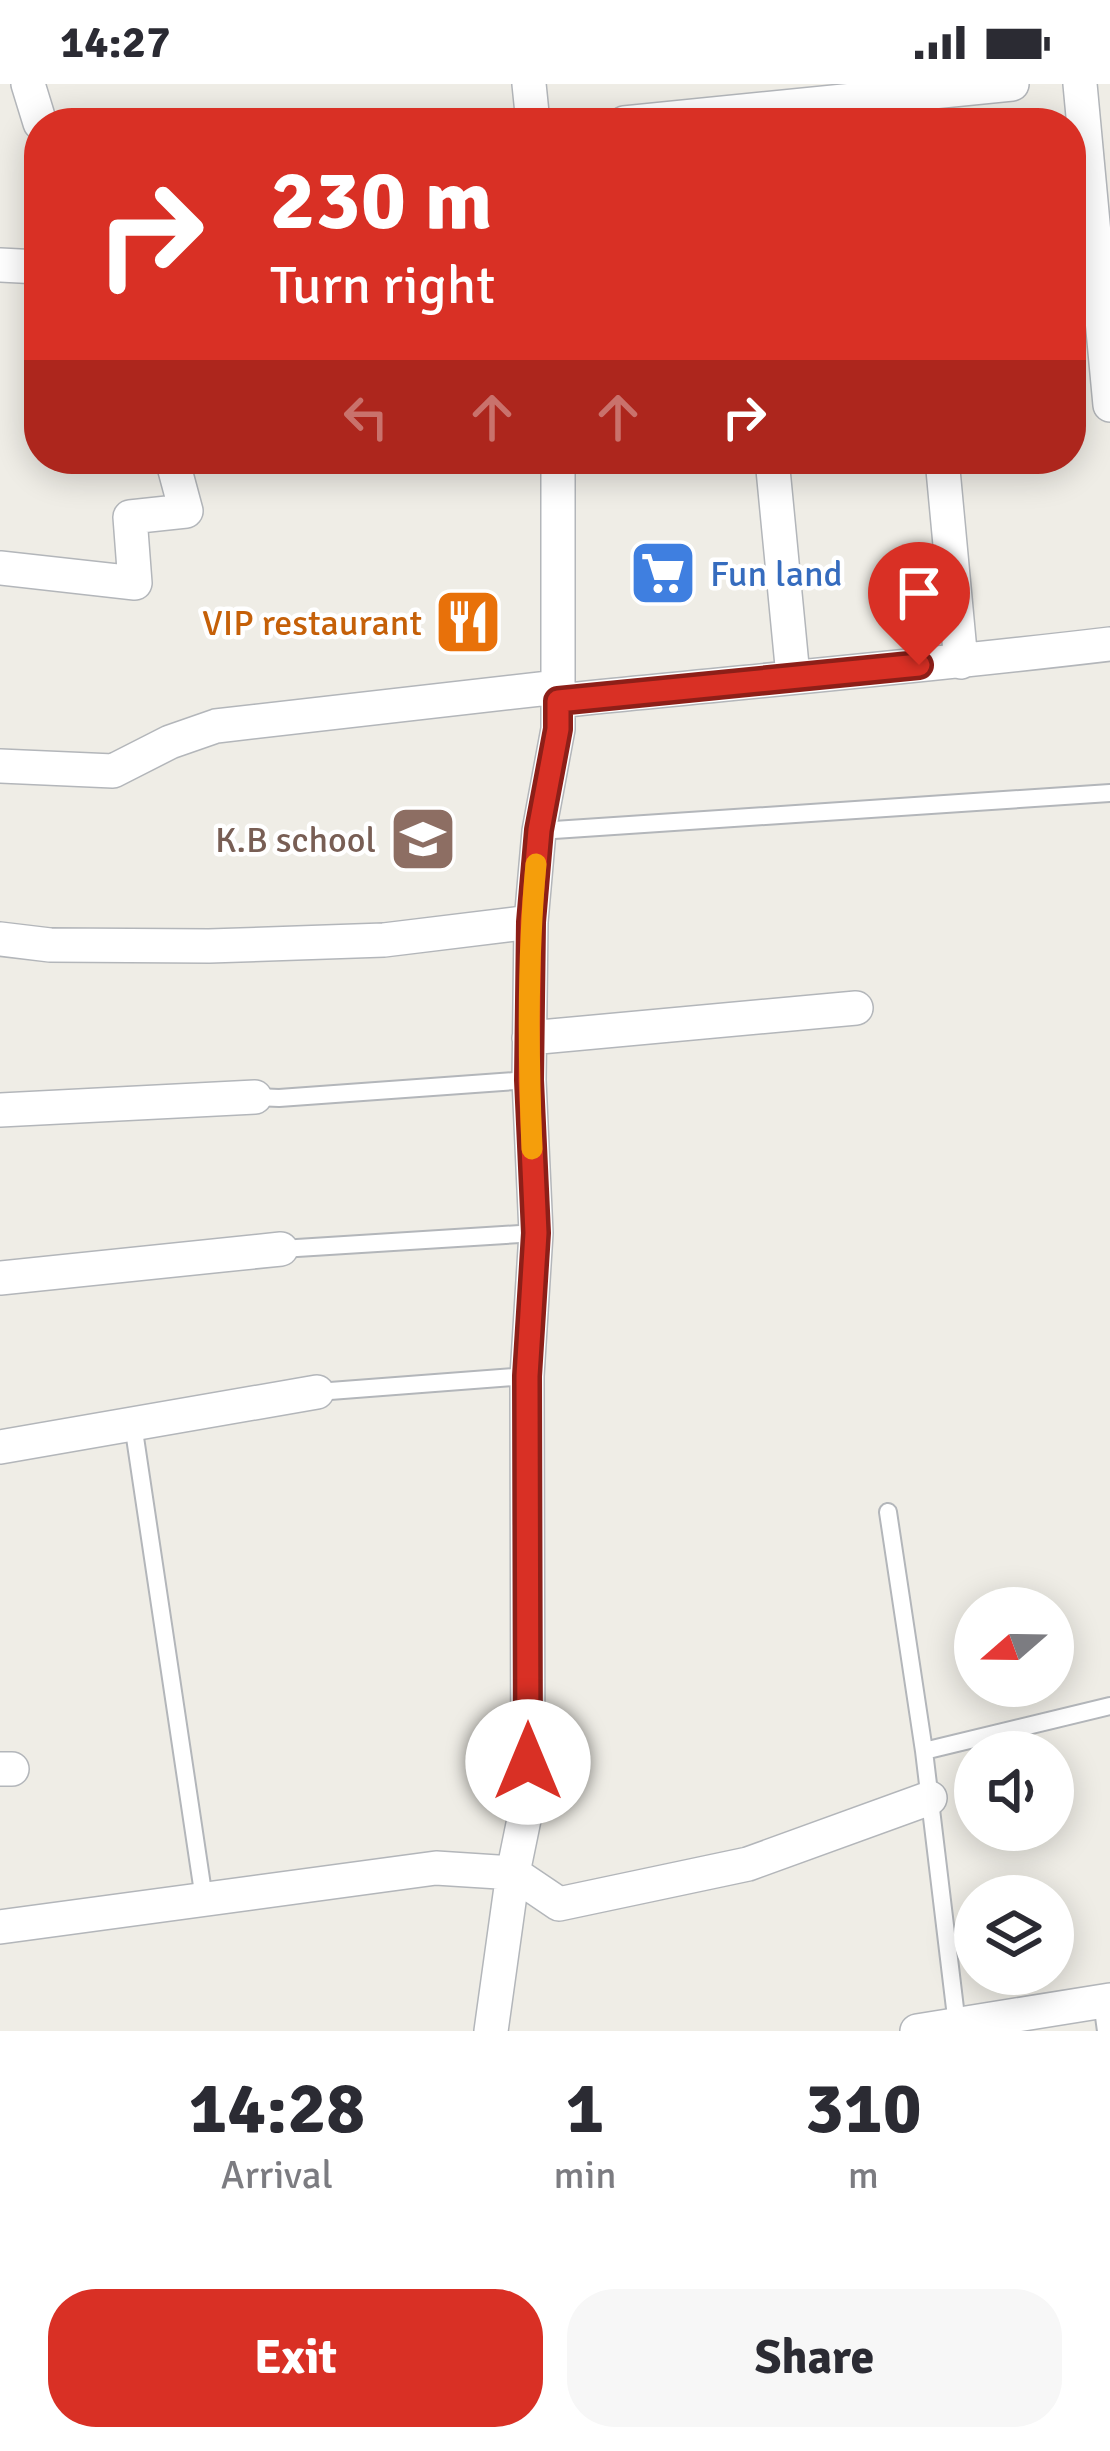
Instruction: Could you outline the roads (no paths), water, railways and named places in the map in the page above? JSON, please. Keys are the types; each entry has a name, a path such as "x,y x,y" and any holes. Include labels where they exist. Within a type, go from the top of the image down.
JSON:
{"street":[{"path":"738,106 907,100 1012,84"},
{"path":"1086,148 1110,405"},
{"path":"0,568 135,583 130,517 186,512 176,474"},
{"path":"491,2031 528,1800 527,1376 536,1233 529,1080 531,922 539,830 558,729 558,474"},
{"path":"773,474 793,676"},
{"path":"943,474 961,662"},
{"path":"0,766 113,771 170,742 216,726 961,662 1110,644"},
{"path":"0,939 50,945 209,946 384,940 531,922"},
{"path":"530,1038 856,1008"},
{"path":"0,1111 267,1097"},
{"path":"0,1278 292,1249"},
{"path":"0,1447 327,1390"},
{"path":"0,1927 446,1868 513,1873 559,1904 748,1864 930,1798"},
{"path":"917,2031 1106,2011"}],"lane":[{"path":"539,830 1110,793"},
{"path":"267,1097 529,1080"},
{"path":"292,1249 536,1233"},
{"path":"327,1390 527,1376"},
{"path":"133,1424 204,1899"},
{"path":"888,1512 924,1751 957,2025"},
{"path":"924,1751 1110,1706"}],"place":[{"name":"Fun land","path":"663,573"},
{"name":"VIP restaurant","path":"468,622"},
{"name":"K.B school","path":"423,839"}]}
